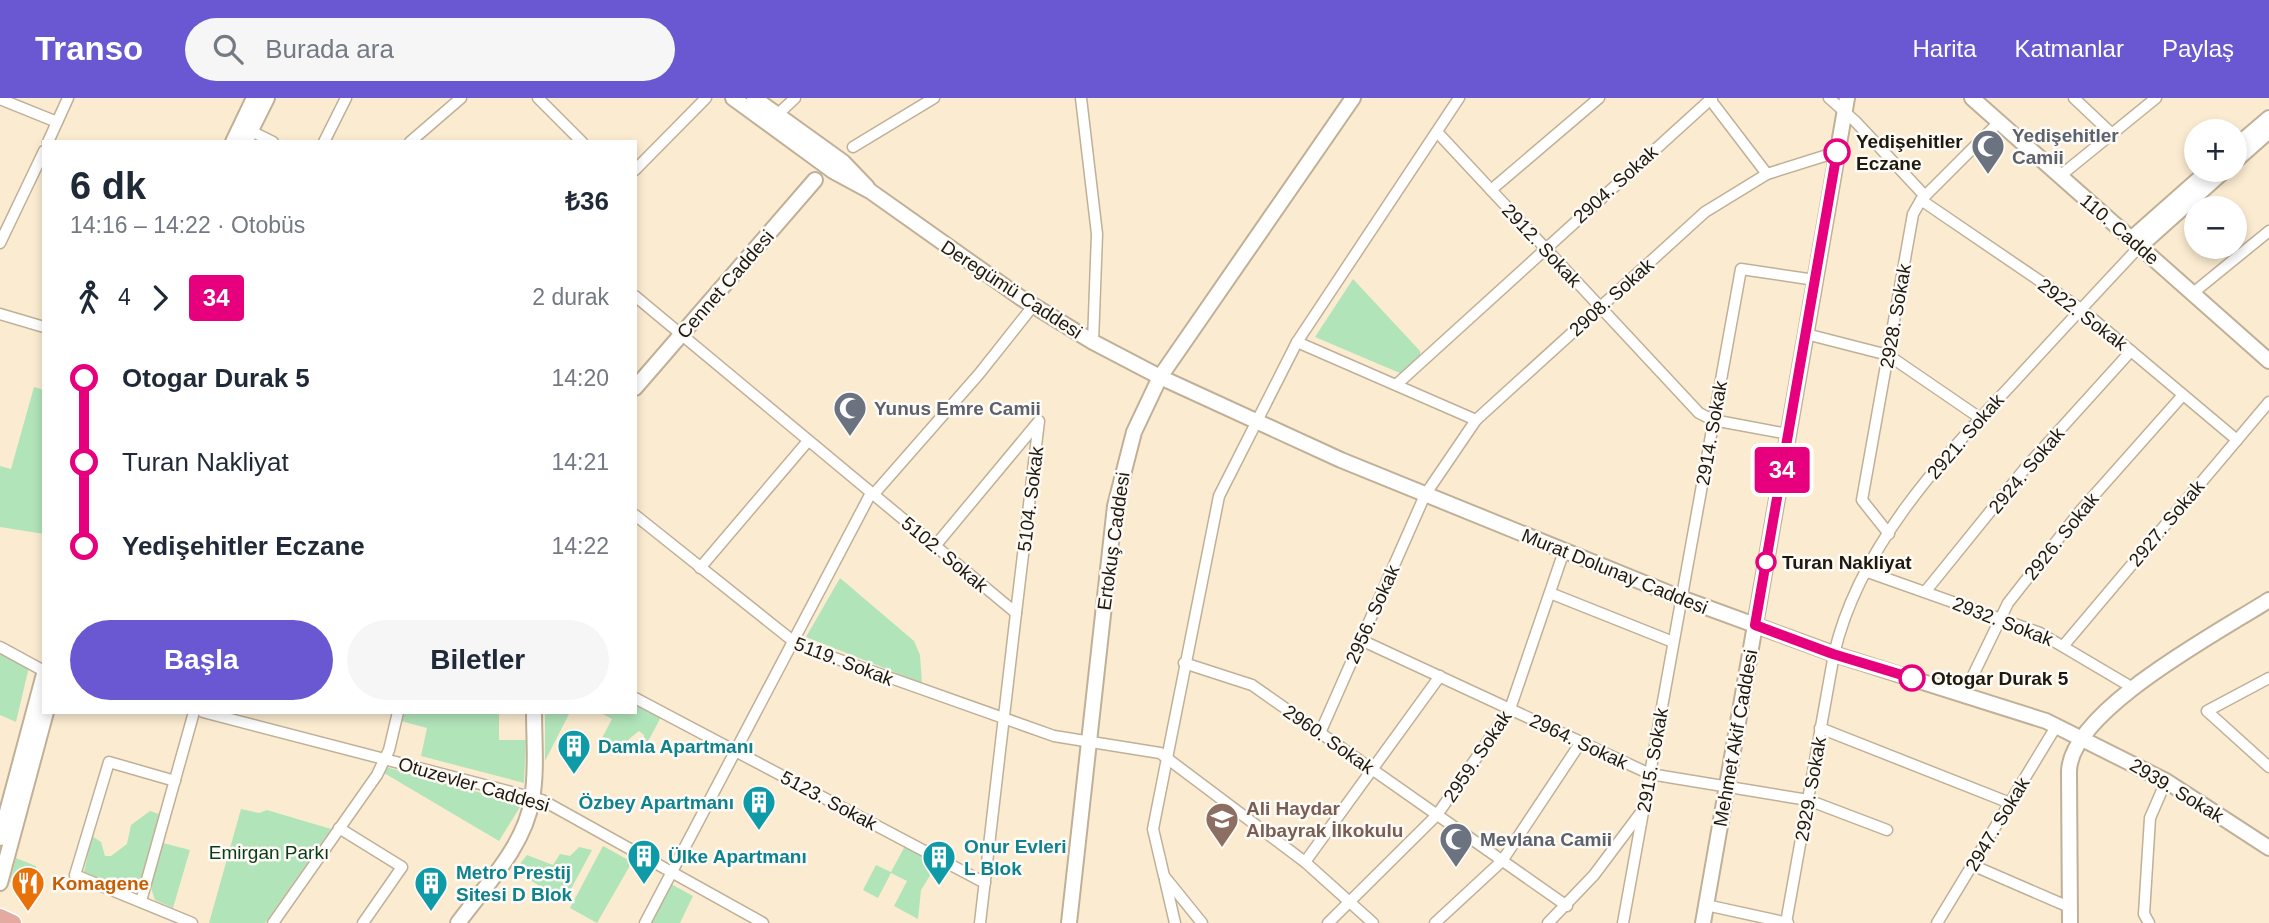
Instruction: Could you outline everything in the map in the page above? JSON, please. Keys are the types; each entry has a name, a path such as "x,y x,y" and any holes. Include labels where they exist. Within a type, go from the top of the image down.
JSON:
{"main road":[{"path":"0,917 13,923"}],"street":[{"path":"49,140 68,98"},
{"path":"246,133 254,98"},
{"path":"246,133 267,98"},
{"path":"325,140 346,98"},
{"path":"412,140 461,98"},
{"path":"538,98 580,140"},
{"path":"637,168 706,98"},
{"name":"Deregümü Caddesi","path":"733,98 834,163"},
{"name":"Deregümü Caddesi","path":"754,98 870,191 1033,306 1093,342 1160,377"},
{"path":"777,115 795,98"},
{"name":"Cennet Caddesi","path":"637,386 815,180 853,147 933,98"},
{"path":"1081,98 1097,234 1093,342"},
{"name":"Ertokuş Caddesi","path":"1069,923 1119,486 1134,432 1160,377 1353,98"},
{"path":"1175,923 1153,830 1214,510 1256,420 1297,342 1459,98"},
{"path":"1491,190 1599,98"},
{"path":"1710,98 1767,174"},
{"name":"2904. Sokak","path":"1396,385 1710,98"},
{"name":"2922. Sokak","path":"1829,98 1845,104 1923,198 2081,309 2237,440"},
{"name":"110. Cadde","path":"1972,98 2269,360"},
{"path":"2074,98 2112,134"},
{"path":"2060,176 2156,98"},
{"path":"0,99 57,122"},
{"name":"Mehmet Akif Caddesi","path":"1703,923 1845,104"},
{"path":"2247,137 2269,118"},
{"name":"2928. Sokak","path":"1889,534 1862,500 1913,214 1923,198 1999,122"},
{"path":"2247,150 2269,131"},
{"name":"2912. Sokak","path":"1437,132 1695,409 1713,420 1788,434"},
{"path":"246,133 267,140"},
{"name":"2908. Sokak","path":"1424,495 1476,420 1704,212 1767,174 1837,152"},
{"path":"0,243 42,154"},
{"path":"2135,242 2197,182"},
{"path":"2135,242 2210,182"},
{"path":"2193,293 2269,231"},
{"name":"2921. Sokak","path":"1833,654 1842,616 1865,571 1931,475 2081,309 2135,242"},
{"name":"2914. Sokak","path":"1681,598 1741,269 1815,280"},
{"name":"5102. Sokak","path":"637,298 1016,613"},
{"path":"645,923 872,494 979,374 1033,306"},
{"path":"0,314 42,326"},
{"path":"1806,334 1888,355 1980,418"},
{"path":"1297,342 1476,420"},
{"name":"2924. Sokak","path":"1925,592 2027,466 2131,351"},
{"name":"Murat Dolunay Caddesi","path":"1160,377 1424,495 1681,598 1833,654 1964,694 2082,736"},
{"name":"2926. Sokak","path":"1964,694 1998,618 2081,510 2183,395"},
{"name":"2927. Sokak","path":"2064,645 2269,402"},
{"name":"5104. Sokak","path":"935,546 1039,421 1016,613"},
{"path":"700,568 808,441"},
{"name":"2956. Sokak","path":"1320,733 1424,495"},
{"name":"5119. Sokak","path":"637,517 792,642 1054,736 1088,744 1149,749 1166,756"},
{"name":"2959. Sokak","path":"1328,923 1437,815 1510,709 1564,551"},
{"name":"2932. Sokak","path":"1865,571 1998,618 2064,645 2133,688"},
{"path":"1550,593 1673,642"},
{"name":"2915. Sokak","path":"1623,923 1681,598"},
{"path":"2070,923 2069,763 2082,736 2107,709 2133,688 2269,600"},
{"path":"980,923 1016,613"},
{"name":"2964. Sokak","path":"1361,640 1650,774 1808,800 1888,830"},
{"path":"0,647 42,672"},
{"name":"2929. Sokak","path":"1787,923 1833,654"},
{"name":"2960. Sokak","path":"1184,663 1252,685 1567,906"},
{"path":"1305,862 1440,677"},
{"path":"2267,763 2207,712 2269,678"},
{"path":"0,838 42,680"},
{"name":"5123. Sokak","path":"637,699 985,883"},
{"path":"0,884 45,714"},
{"path":"141,901 193,714"},
{"name":"Otuzevler Caddesi","path":"211,714 533,797 561,809 763,923"},
{"path":"273,923 385,759 397,714"},
{"path":"458,923 519,838 533,797 534,714"},
{"name":"2947. Sokak","path":"1937,923 2057,725"},
{"path":"1820,728 2010,803"},
{"name":"2939. Sokak","path":"2082,736 2166,781 2269,848"},
{"path":"1435,923 1502,861 1581,742"},
{"path":"1166,756 1305,862 1373,923"},
{"path":"175,781 109,762 75,875 192,923"},
{"path":"2149,923 2144,914 2150,818 2166,781"},
{"path":"1548,923 1567,906 1644,808"},
{"path":"339,828 402,867 363,923"},
{"path":"1972,865 2070,907"},
{"path":"1164,876 1202,923"},
{"path":"1706,905 1787,923"}],"green space":[{"path":"1353,279 1420,351 1421,357 1402,374 1315,337"},
{"path":"34,387 42,389 42,534 0,527 0,466 11,469"},
{"path":"840,578 914,641 920,655 922,683 806,637"},
{"path":"0,652 29,667 16,722 0,715"},
{"path":"637,703 661,717 644,749 644,735 639,731 629,739 625,751 602,738 612,719 603,714 637,714"},
{"path":"403,714 499,714 499,740 526,740 524,783 421,756 427,728 401,721"},
{"path":"545,714 569,714 545,761"},
{"path":"386,767 518,803 520,807 499,841 384,773"},
{"name":"Emirgan Parkı","path":"241,809 259,813 267,810 331,829 265,923 209,923"},
{"path":"150,811 159,814 137,892 84,872 92,836 101,842 105,856 111,856 127,844 131,825"},
{"path":"163,843 190,850 173,908 155,900 151,888"},
{"path":"603,846 632,862 597,923 570,908"},
{"path":"905,846 938,863 921,890 918,919 894,906 907,881 891,873 878,898 863,890 876,865 891,872"},
{"path":"579,847 592,850 564,902 515,870 527,855 553,865 560,854 570,856"},
{"path":"16,858 36,866 38,881 23,880 19,886 10,882"},
{"path":"671,884 693,896 680,923 650,923"}],"bus line":[{"name":"34","path":"1837,152 1755,625 1833,654 1912,678"}],"place":[{"name":"Yedişehitler Eczane","path":"1837,152"},
{"name":"Yedişehitler Camii","path":"1988,176"},
{"name":"Yunus Emre Camii","path":"850,438"},
{"name":"Turan Nakliyat","path":"1766,562"},
{"name":"Otogar Durak 5","path":"1912,678"},
{"name":"Damla Apartmanı","path":"574,776"},
{"name":"Özbey Apartmanı","path":"759,832"},
{"name":"Ali Haydar Albayrak İlkokulu","path":"1222,849"},
{"name":"Mevlana Camii","path":"1456,869"},
{"name":"Ülke Apartmanı","path":"644,886"},
{"name":"Onur Evleri L Blok","path":"939,887"},
{"name":"Komagene","path":"28,913"},
{"name":"Metro Prestij Sitesi D Blok","path":"431,913"}]}
